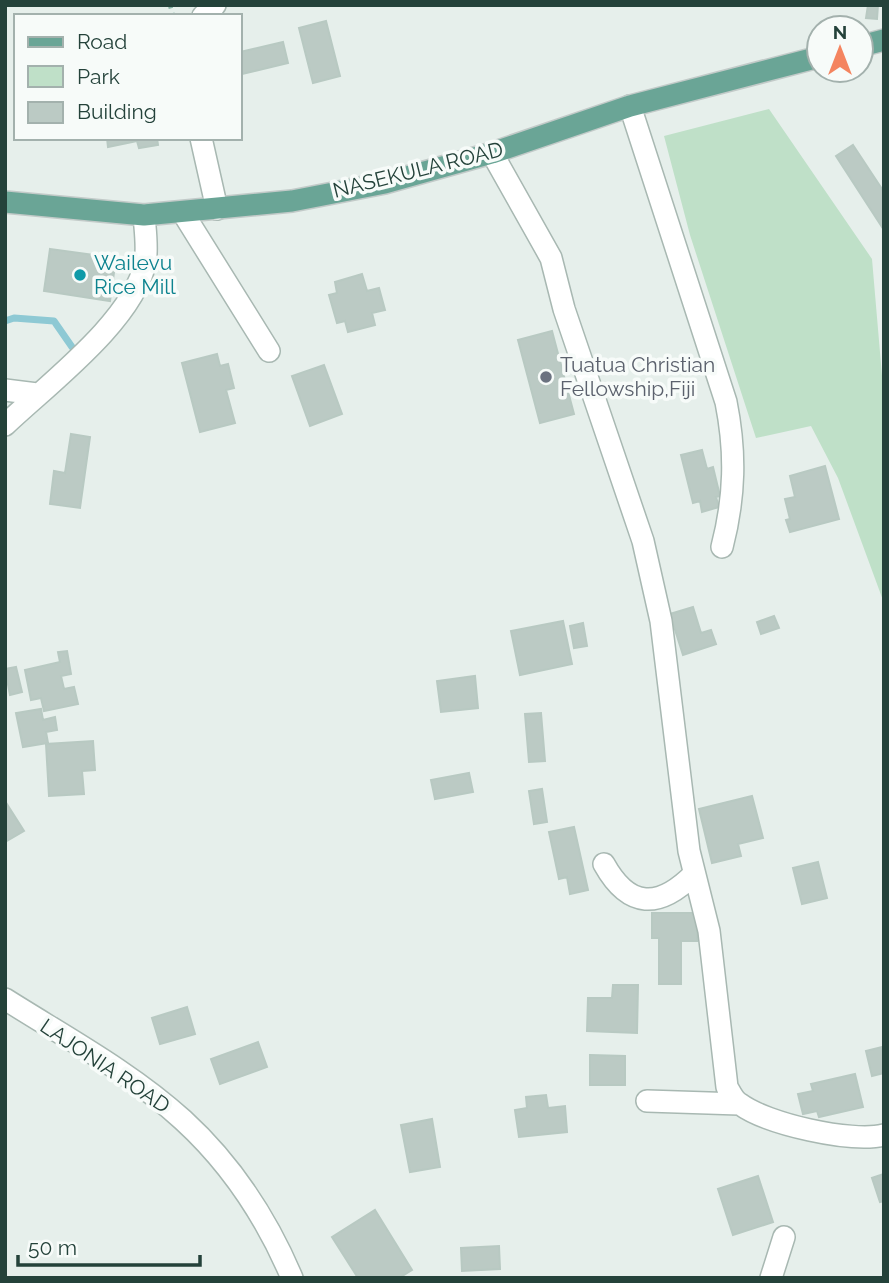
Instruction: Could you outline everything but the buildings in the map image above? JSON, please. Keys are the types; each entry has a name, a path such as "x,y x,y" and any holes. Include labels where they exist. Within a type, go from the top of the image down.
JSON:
{"main road":[{"name":"NASEKULA ROAD","path":"5,202 144,215 292,201 385,183 492,153 630,106 805,61"}],"street":[{"path":"630,106 726,402 734,442 733,493 722,547"},
{"path":"201,140 217,209"},
{"path":"492,153 551,258 564,309 643,541 661,621 694,874 714,965 721,1059 727,1087 739,1104"},
{"path":"183,213 269,351"},
{"path":"5,425 114,322 129,301 139,283 146,261 144,215"},
{"path":"5,390 37,394"},
{"path":"604,864 615,884 631,897 657,899 678,890 694,874"},
{"name":"LAJONIA ROAD","path":"5,999 139,1085 183,1120 251,1198 292,1278"},
{"path":"647,1101 739,1104 825,1134 858,1139 884,1135"},
{"path":"771,1278 784,1237"}],"green space":[{"path":"769,109 872,259 884,399 884,603 838,478 811,426 756,438 690,235 664,136"}],"waterway":[{"path":"5,321 14,318 54,321 72,347"}],"place":[{"name":"Wailevu Rice Mill","path":"80,275"},
{"name":"Tuatua Christian Fellowship,Fiji","path":"546,377"}]}
